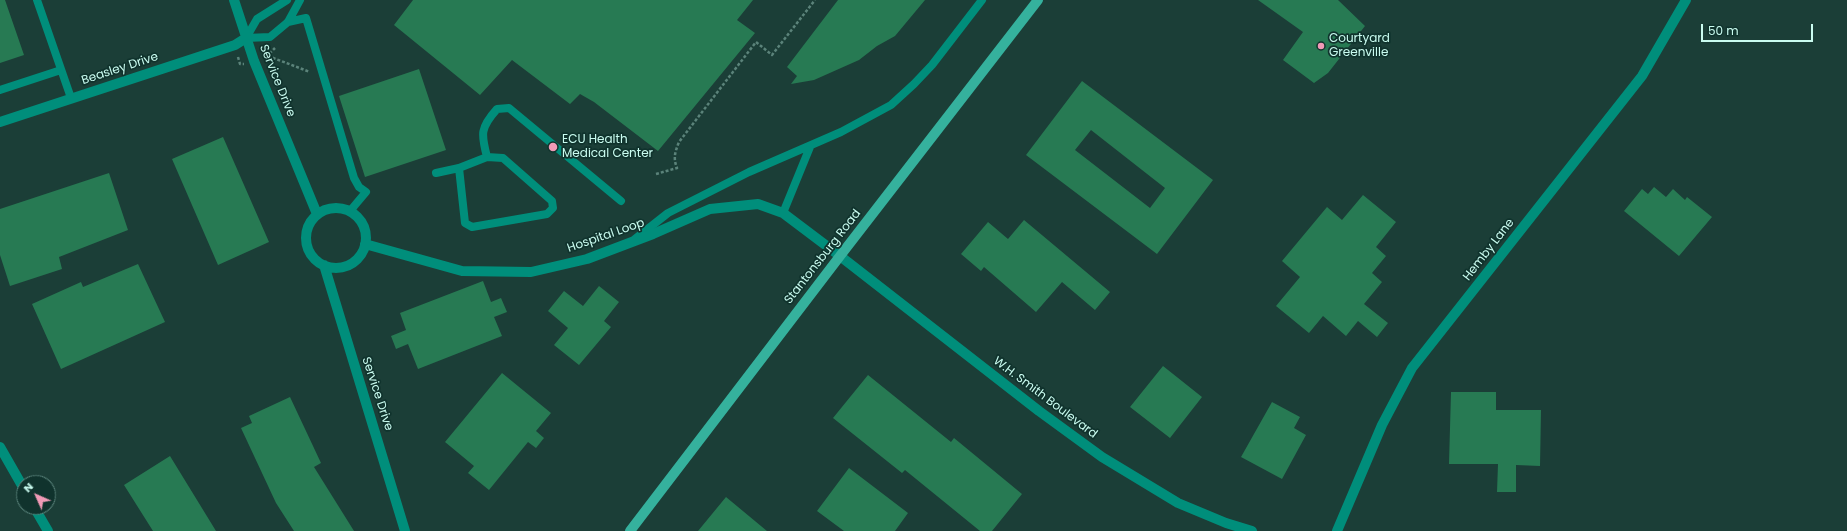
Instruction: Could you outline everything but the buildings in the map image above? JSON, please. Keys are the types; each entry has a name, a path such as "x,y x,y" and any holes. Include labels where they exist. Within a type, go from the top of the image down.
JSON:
{"main road":[{"name":"Stantonsburg Road","path":"630,531 1038,0"}],"street":[{"name":"Service Drive","path":"234,0 254,61 317,214"},
{"name":"Hemby Lane","path":"1337,531 1382,424 1412,368 1642,76 1686,0"},
{"name":"Beasley Drive","path":"0,122 235,45 246,38"},
{"name":"Hospital Loop","path":"365,244 462,271 531,272 587,259 630,243 710,209 758,204 783,213 840,256"},
{"path":"342,208 350,211 363,225 366,234 362,252 350,264 333,268 324,265 313,257 306,243 307,229 317,214 323,210 342,208"},
{"name":"W.H. Smith Boulevard","path":"840,256 1051,420 1102,457 1178,503 1226,523 1252,531"},
{"name":"Service Drive","path":"324,265 405,531"},
{"path":"0,447 16,475"},
{"path":"39,515 48,531"}],"lane":[{"path":"38,0 71,98"},
{"path":"246,38 257,19 287,0"},
{"path":"246,38 270,37 288,22 300,0"},
{"path":"630,243 668,213 749,172 863,122 891,105 932,65 982,0"},
{"path":"288,22 306,18 354,178 359,186 366,192 350,211"},
{"path":"0,90 61,70"},
{"path":"487,157 482,135 488,119 497,109 509,108 621,201"},
{"path":"783,213 810,146"},
{"path":"436,173 459,168 487,157 503,158 552,201 553,208 547,214 472,227 465,223 459,168"}],"path":[{"path":"656,174 677,168 674,160 679,142 756,42 772,55 815,0"},
{"path":"278,45 268,56 316,74"}],"place":[{"name":"Courtyard Greenville","path":"1321,46"},
{"name":"ECU Health Medical Center","path":"553,147"}]}
